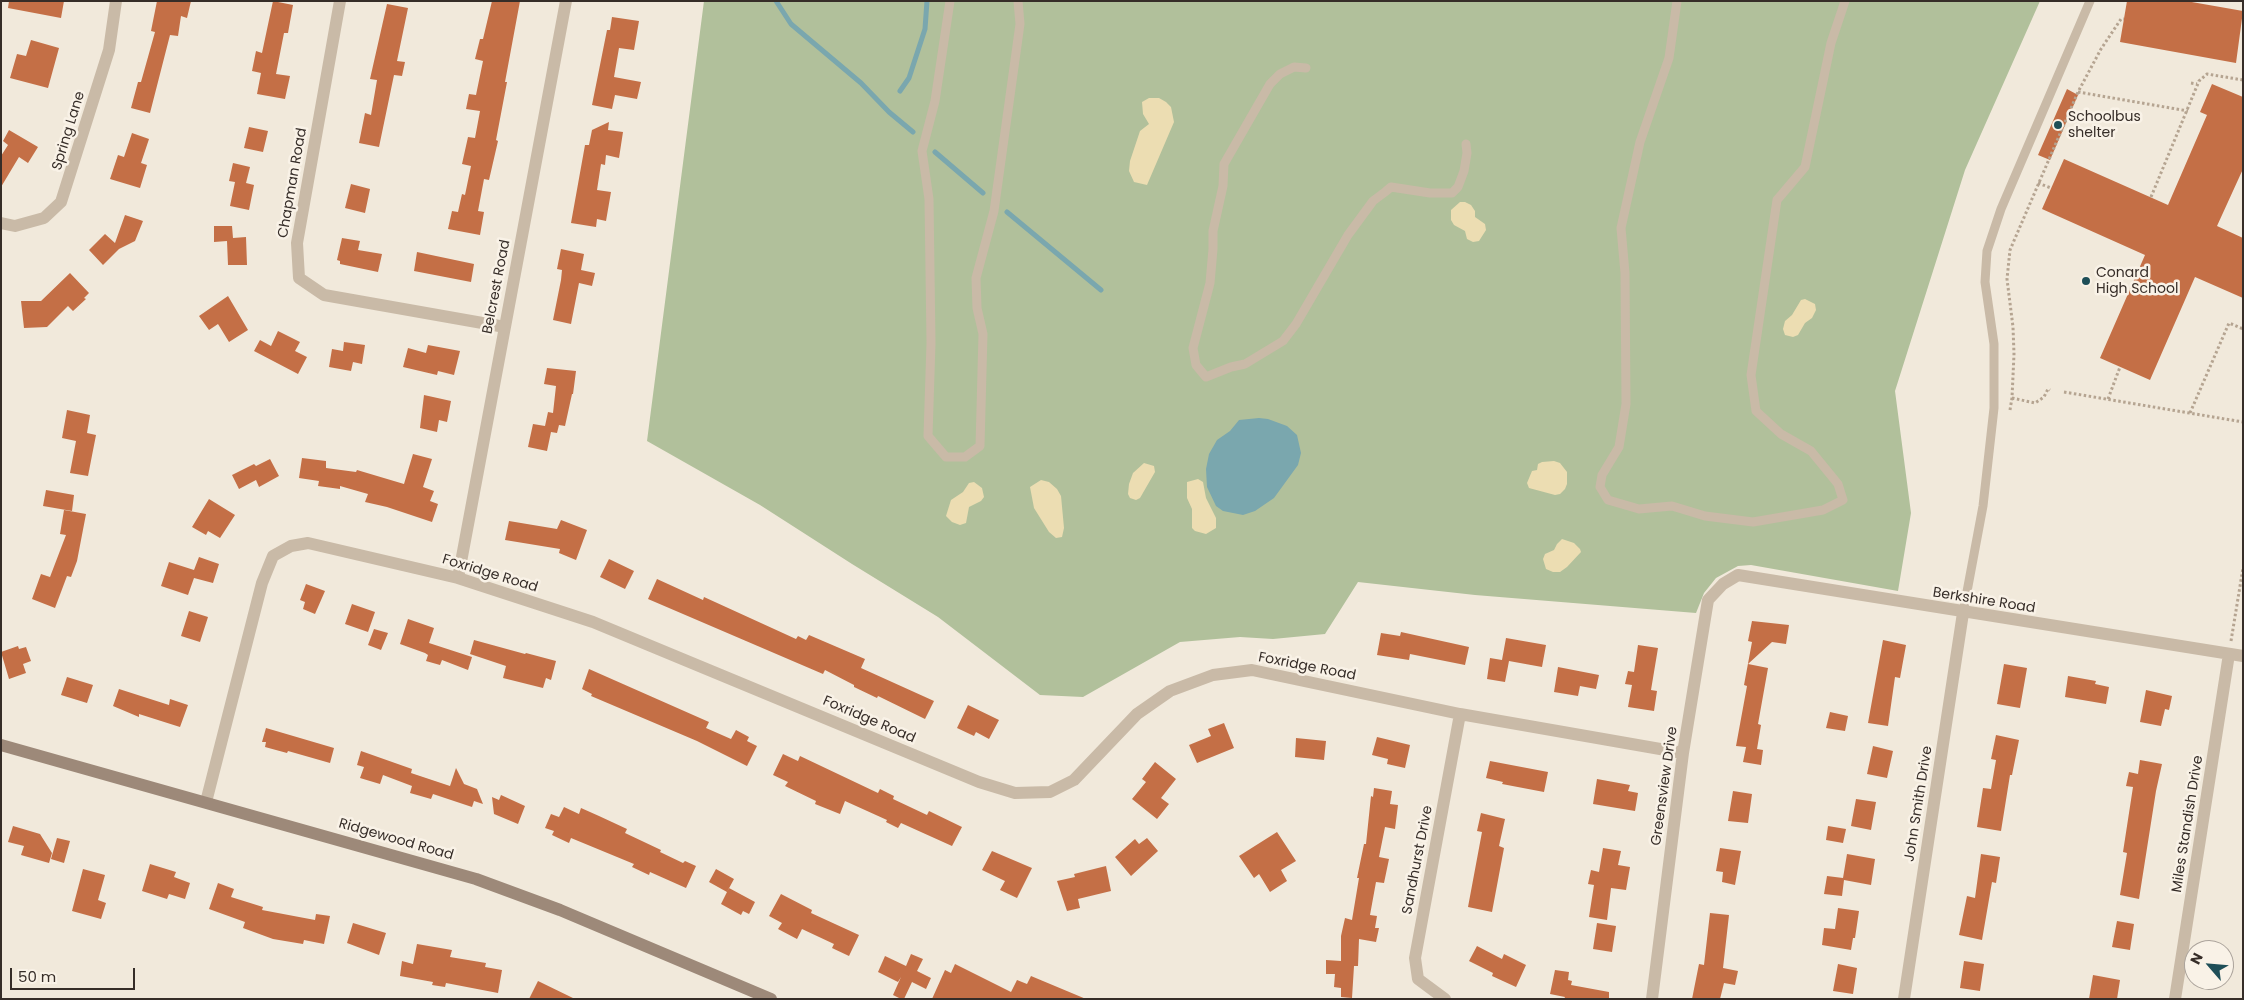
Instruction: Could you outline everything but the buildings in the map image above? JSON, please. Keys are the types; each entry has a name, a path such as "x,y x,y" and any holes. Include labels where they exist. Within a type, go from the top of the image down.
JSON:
{"main road":[{"name":"Ridgewood Road","path":"1,745 476,878 560,910 771,999"}],"street":[{"name":"Spring Lane","path":"1,223 15,226 44,218 61,202 108,50 116,1"},
{"name":"Chapman Road","path":"340,1 297,243 299,278 324,295 505,328"},
{"name":"Belcrest Road","path":"458,578 566,1"},
{"name":"Foxridge Road","path":"206,802 262,583 273,556 291,546 308,543 458,578 593,622 979,782 1015,793 1050,792 1074,780 1137,714 1170,691 1214,675 1252,670 1460,714 1683,753"},
{"name":"Berkshire Road","path":"1723,584 1738,575 1963,613 2243,656"},
{"name":"Greensview Drive","path":"1652,999 1683,753 1708,600 1723,584"},
{"name":"John Smith Drive","path":"1904,999 1963,613"},
{"name":"Miles Standish Drive","path":"2175,999 2230,654"},
{"name":"Sandhurst Drive","path":"1445,999 1418,979 1415,958 1460,714"}],"lane":[{"path":"950,1 935,101 922,151 929,209 931,343 928,436 946,457 965,457 980,446 983,334 977,308 976,278 994,211 1020,24 1018,1"},
{"path":"1677,1 1669,58 1640,142 1621,228 1625,273 1626,404 1619,447 1602,475 1600,487 1608,500 1639,509 1672,506 1705,516 1753,522 1824,510 1843,500 1838,484 1811,451 1781,434 1756,411 1751,375 1777,200 1805,167 1831,43 1845,1"},
{"path":"1963,613 1983,506 1994,408 1994,344 1985,282 1987,251 2001,209 2090,1"},
{"path":"1306,68 1294,67 1280,74 1270,84 1224,164 1223,186 1213,231 1210,283 1192,348 1196,365 1206,377 1231,367 1245,364 1283,341 1296,324 1348,235 1368,207 1385,192 1392,187 1430,193 1452,193 1458,188 1464,171 1467,153 1466,144"}],"path":[{"path":"2010,410 2012,398 2013,327 2006,279 2014,238 2078,92 2100,50 2121,19 2124,19"},
{"path":"2151,197 2188,111 2197,84 2207,74 2243,80"},
{"path":"2191,83 2197,84"},
{"path":"2078,92 2188,111"},
{"path":"2038,183 2051,188"},
{"path":"2190,413 2230,323 2243,329"},
{"path":"2108,399 2120,366"},
{"path":"2012,398 2035,403 2050,390"},
{"path":"2064,392 2243,422"},
{"path":"2230,654 2243,568"}],"green space":[{"path":"704,1 2040,1 1965,170 1895,391 1911,513 1898,591 1751,565 1738,566 1716,578 1704,593 1696,613 1475,595 1358,582 1325,634 1273,639 1240,637 1180,642 1083,697 1040,695 938,617 760,505 647,441"}],"sand":[{"path":"1149,98 1159,98 1166,102 1171,107 1174,122 1147,185 1134,182 1129,171 1130,161 1140,131 1149,124 1143,114 1142,102"},
{"path":"1460,202 1471,205 1475,211 1475,217 1485,224 1486,230 1479,241 1473,242 1467,239 1465,231 1454,225 1451,220 1451,210"},
{"path":"1805,299 1815,304 1816,310 1812,318 1805,323 1798,335 1793,337 1785,335 1783,329 1785,321 1792,315 1801,300"},
{"path":"1554,461 1560,463 1567,472 1565,489 1560,494 1555,495 1529,488 1527,483 1532,471 1537,470 1538,464"},
{"path":"1144,463 1154,466 1155,472 1140,498 1136,500 1130,498 1128,494 1129,484 1133,473"},
{"path":"1198,479 1203,482 1206,498 1216,518 1216,528 1206,534 1195,531 1192,528 1192,509 1187,498 1187,482"},
{"path":"1041,480 1049,482 1057,489 1061,496 1064,528 1062,537 1056,538 1049,532 1034,508 1030,487"},
{"path":"974,482 982,488 984,497 981,501 969,507 966,523 960,525 952,522 946,516 951,500 963,492 969,483"},
{"path":"1562,539 1574,543 1581,552 1560,572 1553,572 1546,569 1543,559 1545,554 1554,550"}],"water":[{"path":"1268,419 1287,426 1297,435 1301,453 1298,465 1274,498 1255,511 1243,515 1223,511 1216,506 1207,487 1206,469 1209,454 1217,440 1230,431 1239,420"}],"waterway":[{"path":"776,1 791,24 861,83 889,112 913,132"},
{"path":"900,91 909,78 925,29 927,1"},
{"path":"935,152 983,193"},
{"path":"1007,212 1101,290"}],"place":[{"name":"Schoolbus shelter","path":"2058,125"},
{"name":"Conard High School","path":"2086,281"}]}
